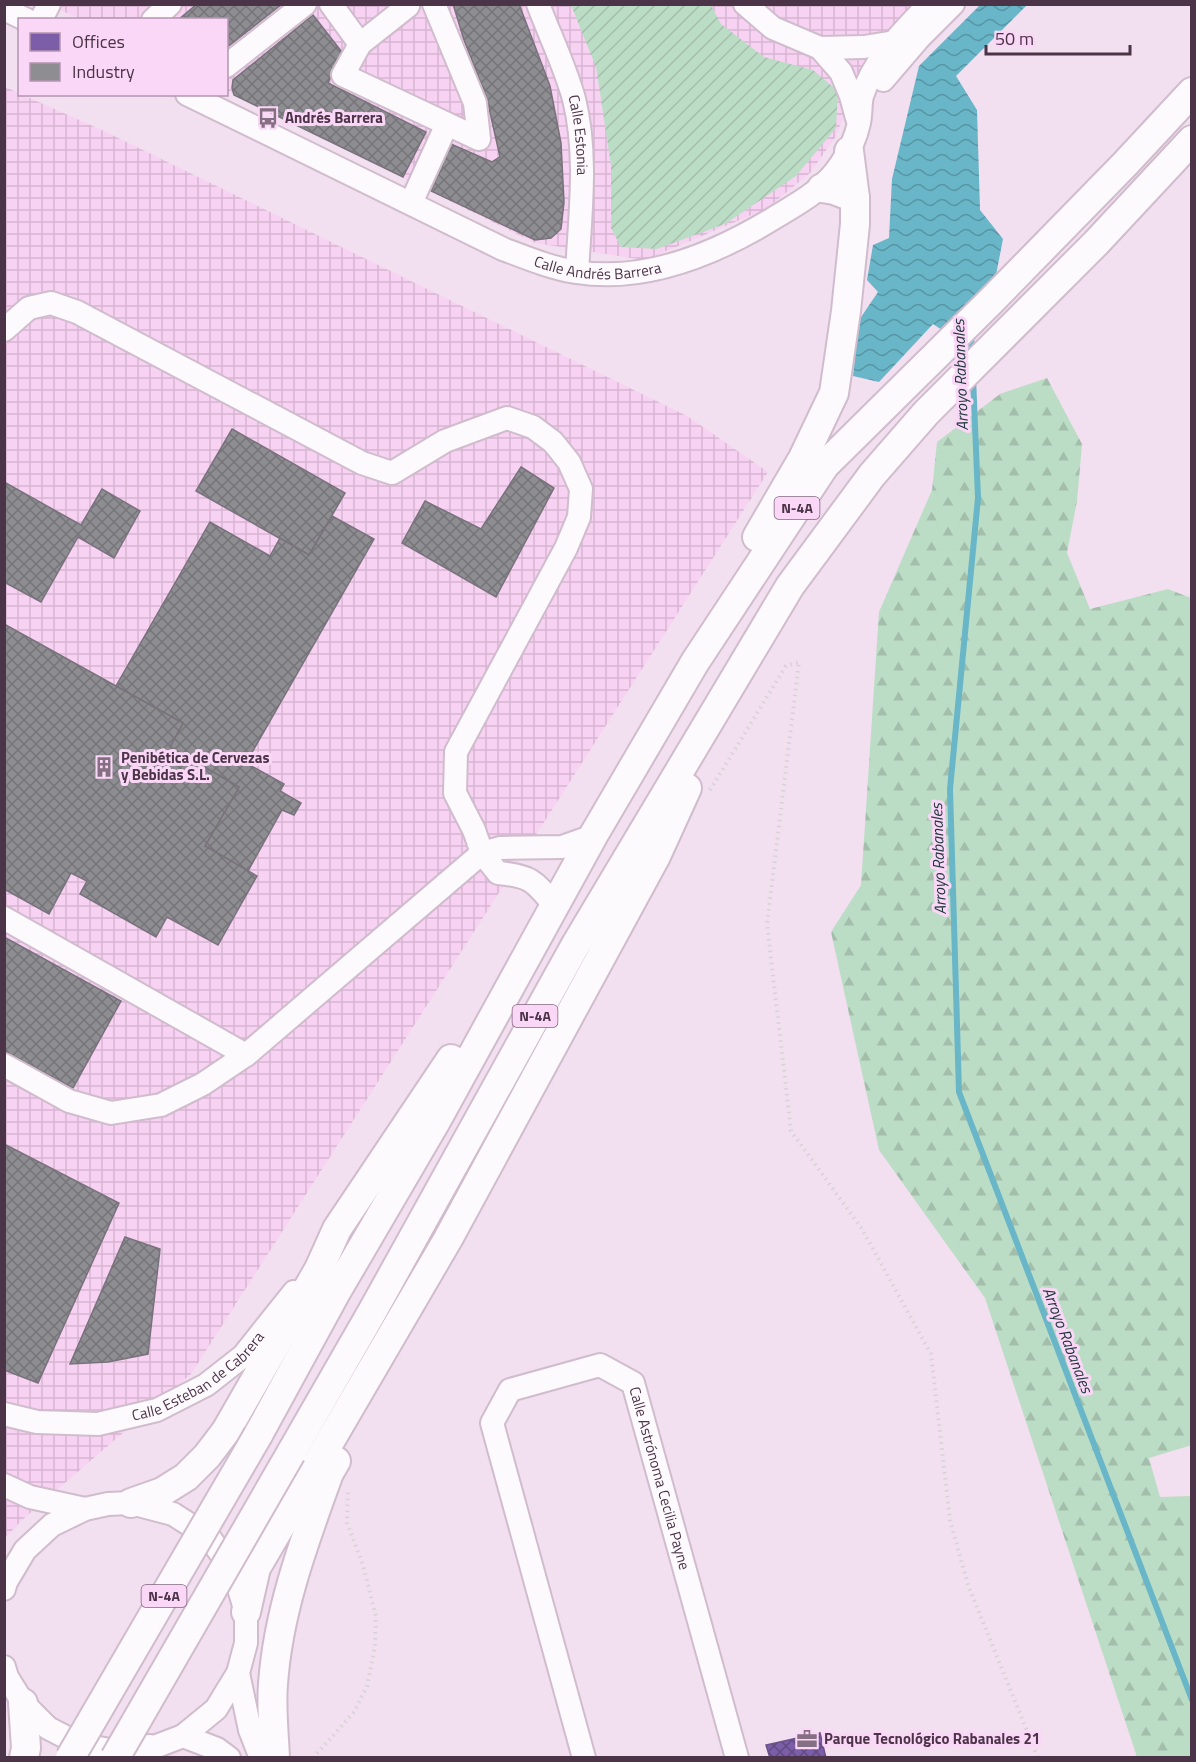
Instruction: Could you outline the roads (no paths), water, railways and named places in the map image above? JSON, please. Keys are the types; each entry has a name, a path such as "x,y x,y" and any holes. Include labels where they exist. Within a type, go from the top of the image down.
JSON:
{"main road":[{"name":"N-4A","path":"70,1758 258,1435 335,1294 435,1123 593,836 695,663 825,465 1125,165 1191,92"},
{"name":"N-4A","path":"115,1758 372,1312 574,946 790,586 872,475 926,413 1096,243 1191,140"},
{"path":"695,663 758,535 803,458 834,393 855,225 855,198 849,151"},
{"path":"822,188 855,198"},
{"path":"246,1612 256,1568 448,1239 656,856 704,751 790,586"},
{"path":"131,1503 162,1492 186,1477 207,1456 226,1431 320,1269 337,1229 554,905"},
{"path":"275,1758 272,1686 280,1628 300,1554 329,1473 414,1316 448,1239"},
{"path":"23,1702 26,1748 24,1758"}],"street":[{"path":"42,18 49,4"},
{"path":"155,18 170,4"},
{"path":"228,64 304,4"},
{"path":"331,4 360,44"},
{"path":"410,5 360,44 343,75 479,139 475,103 434,4"},
{"name":"Calle Estonia","path":"538,4 562,62 574,98 580,129 581,197 577,272"},
{"path":"745,4 773,28 820,48 864,48 919,38"},
{"path":"859,123 862,98 870,76 893,42 929,4"},
{"path":"919,38 931,17 943,4"},
{"path":"859,123 885,77 953,4"},
{"path":"4,9 23,18"},
{"path":"820,48 841,72 859,123"},
{"name":"Calle Andrés Barrera","path":"191,96 502,249 577,272 614,274 651,271 704,253 752,232 822,188 840,167 849,151 859,123"},
{"name":"Calle Andrés Barrera","path":"785,211 859,123"},
{"path":"411,203 447,124"},
{"path":"4,330 29,308 51,303 77,312 362,463 392,473 445,441 507,418 533,427 553,442 569,462 581,489 579,517 566,548 456,752 455,793 474,830 482,853 498,873 521,875 538,886 554,905"},
{"path":"4,1065 69,1101 111,1113 161,1105 203,1084 246,1055 482,853 500,848 562,847 593,836"},
{"path":"4,918 246,1055"},
{"name":"Calle Esteban de Cabrera","path":"4,1414 37,1422 98,1424 157,1410 206,1385 243,1356 284,1306 337,1229"},
{"name":"Calle Astrónoma Cecilia Payne","path":"584,1758 492,1423 510,1390 600,1365 633,1383 737,1758"},
{"path":"4,1485 30,1497 85,1509"},
{"path":"4,1589 25,1550 52,1525 85,1509 108,1504 131,1503 173,1514 208,1537 234,1572 246,1612 246,1643 238,1673 216,1709 183,1736 147,1753 114,1751 79,1744 48,1728 23,1702 7,1677 4,1667"},
{"path":"238,1673 250,1730 261,1758"},
{"path":"183,1736 217,1749 229,1758"}],"water":[{"path":"980,5 1027,5 956,76 977,110 980,210 1003,239 996,275 942,330 933,324 879,382 853,376 859,320 878,292 867,280 873,245 889,238 892,179 919,66"}],"waterway":[{"name":"Arroyo Rabanales","path":"971,332 972,355"},
{"name":"Arroyo Rabanales","path":"973,377 978,498 950,789 959,1092 1192,1700"}],"place":[{"name":"Andrés Barrera","path":"268,118"},
{"name":"Penibética de Cervezas y Bebidas S.L.","path":"104,767"},
{"name":"Parque Tecnológico Rabanales 21","path":"807,1739"}]}
